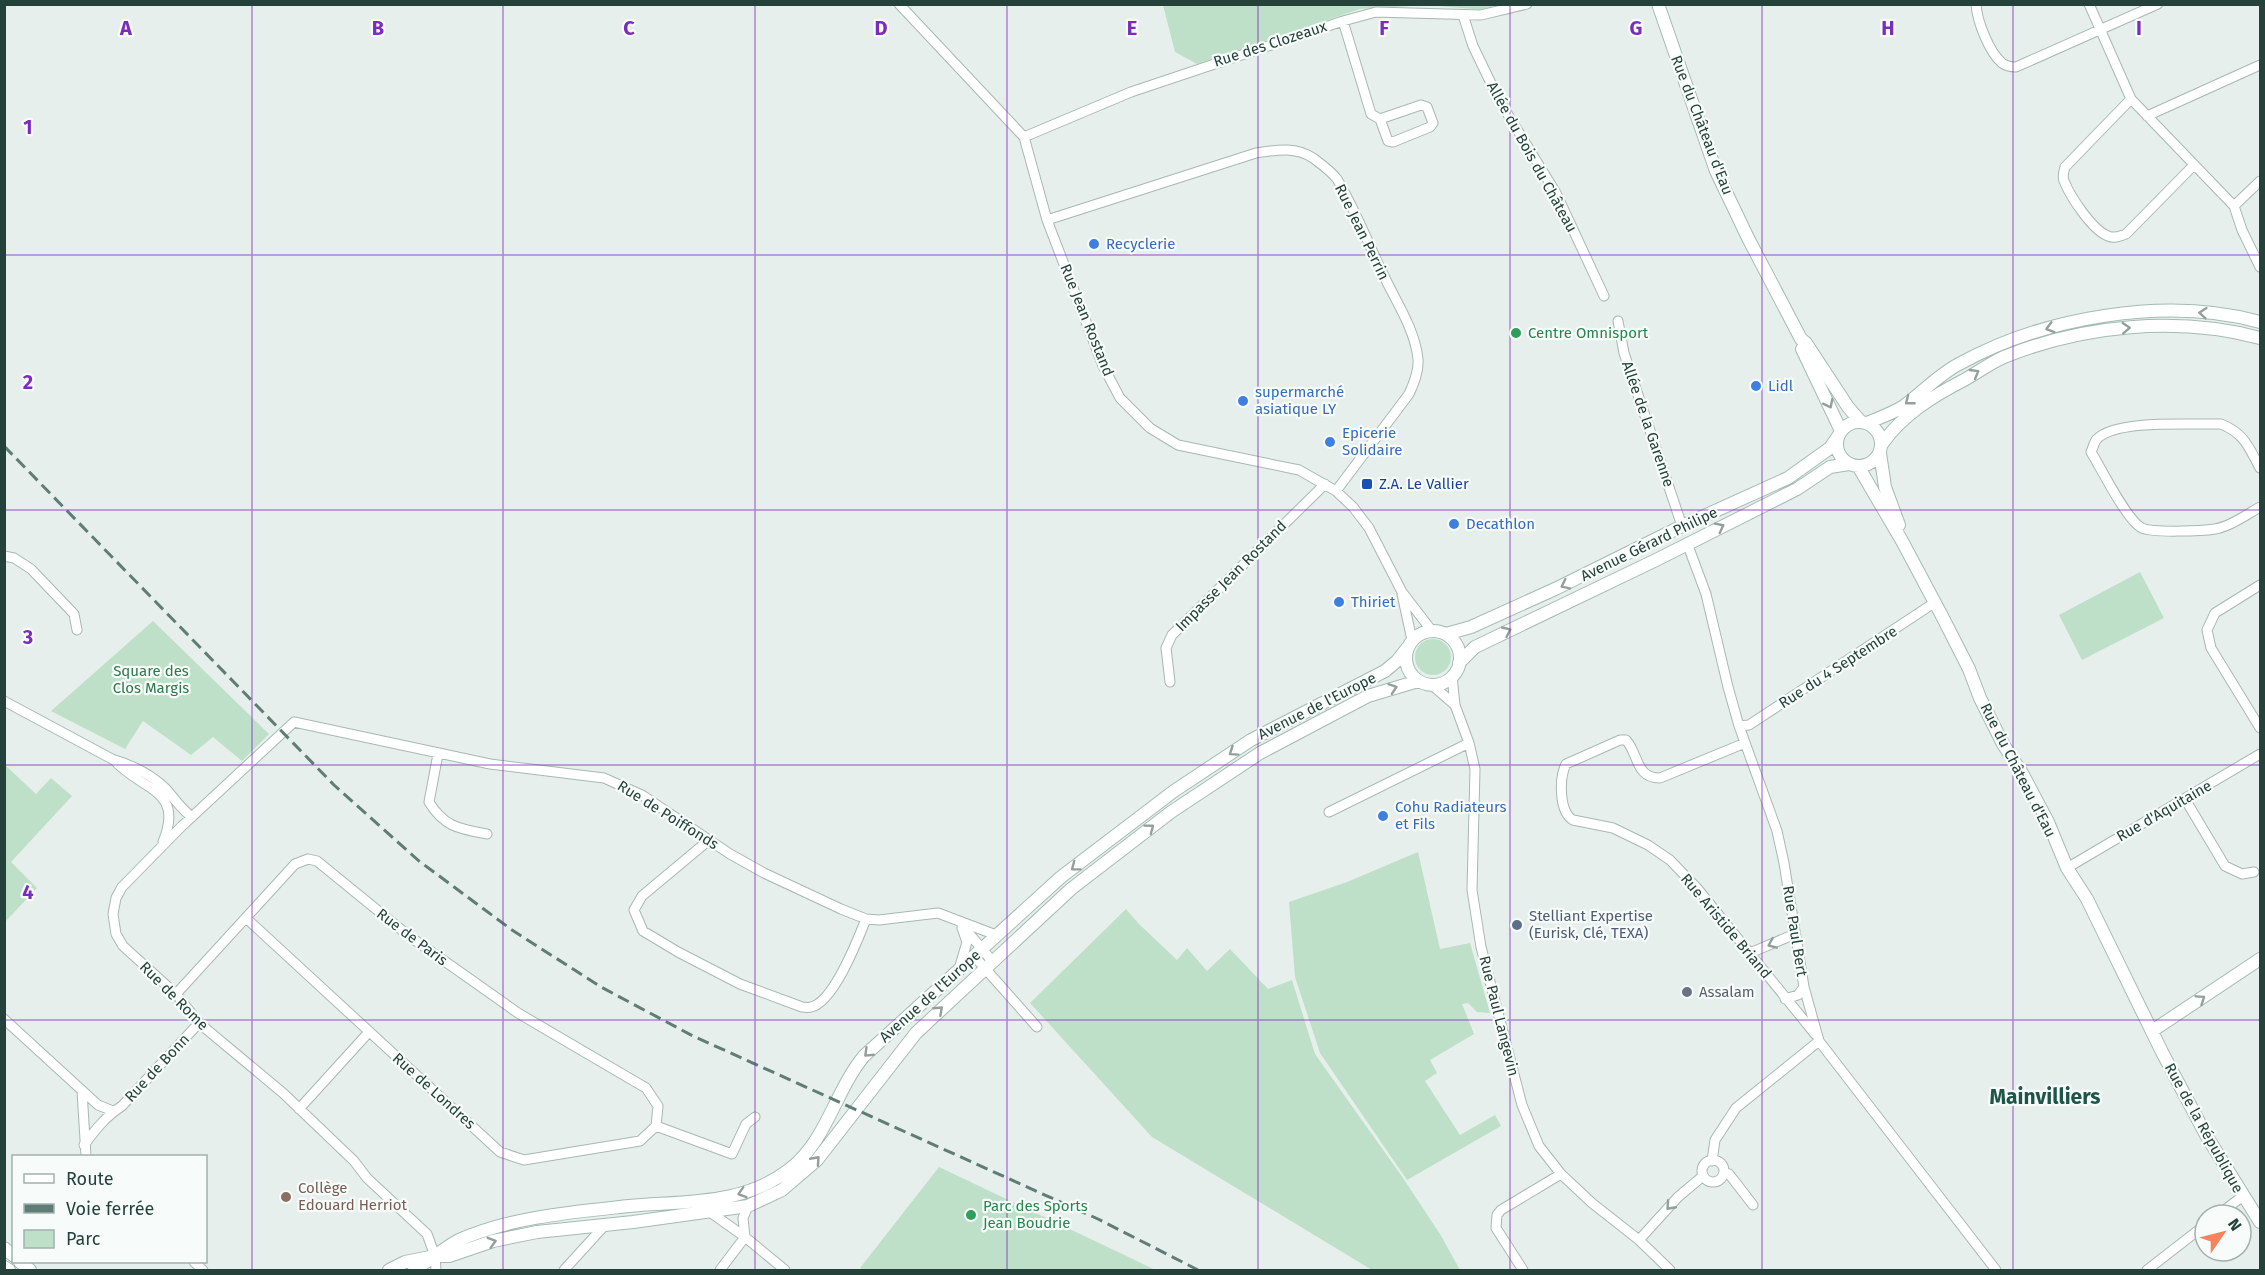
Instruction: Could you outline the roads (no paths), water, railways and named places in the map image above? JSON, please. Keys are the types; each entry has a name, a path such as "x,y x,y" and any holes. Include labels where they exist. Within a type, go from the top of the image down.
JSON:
{"main road":[{"name":"Rue du Château d'Eau","path":"1658,4 1716,171 1748,238 1801,339 1806,343 1848,407 1864,422"},
{"path":"2260,322 2197,312 2128,312 2096,316 2047,328 1997,346 1958,364 1903,407 1864,422 1850,424 1840,433 1837,441 1839,454 1853,465 1869,465 1898,424 1943,391 2002,358 2051,341 2104,330 2148,327 2199,327 2260,338"},
{"name":"Rue du Château d'Eau","path":"1801,339 1800,346 1840,433"},
{"path":"1864,422 1878,431 1881,449"},
{"name":"Avenue Gérard Philipe","path":"1446,634 1471,627 1540,596 1682,526 1788,478 1830,448 1840,433"},
{"name":"Rue du Château d'Eau","path":"1881,449 1885,487 1902,533 1902,541"},
{"name":"Rue du Château d'Eau","path":"1853,465 1902,541 1935,603 1969,669 1980,698 2003,744 2022,773 2048,822 2067,868 2087,899 2152,1031"},
{"name":"Avenue Gérard Philipe","path":"1459,663 1475,647 1797,489 1830,467 1853,465"},
{"path":"1432,631 1446,634 1457,647 1459,663 1452,676 1439,684 1418,681 1408,669 1406,655 1410,644 1418,635 1432,631"},
{"name":"Avenue de l'Europe","path":"414,1270 459,1241 532,1219 629,1206 725,1198 750,1191 776,1179 795,1164 815,1143 848,1078 864,1056 1061,877 1174,791 1251,740 1385,672 1410,644"},
{"name":"Avenue de l'Europe","path":"389,1270 405,1262 435,1256 449,1256 493,1241 537,1232 748,1206 782,1190 810,1167 907,1042 988,965 1102,864 1171,812 1250,760 1368,696 1418,681"},
{"path":"2152,1031 2260,959"},
{"name":"Rue de la République","path":"2152,1031 2206,1135 2260,1222"},
{"path":"4,1267 9,1270"}],"street":[{"name":"Rue Jean Rostand","path":"900,4 1024,137 1047,220 1103,366 1120,398 1150,428 1178,445 1299,470 1335,491 1369,528 1402,592 1432,631"},
{"name":"Rue des Clozeaux","path":"1024,137 1131,92 1376,12 1481,15 1527,4"},
{"path":"1976,4 1979,25 1997,57 2008,66 2022,65 2158,4"},
{"path":"2089,4 2131,99 2234,206 2242,230 2260,267"},
{"name":"Allée du Bois du Château","path":"1463,15 1473,46 1499,100 1556,194 1604,296"},
{"path":"1343,21 1371,114 1380,119 1388,141 1393,142 1430,127 1433,123 1427,107 1421,105 1380,119"},
{"path":"2147,116 2260,65"},
{"path":"2131,99 2065,167 2064,180 2088,219 2109,237 2114,238 2126,234 2194,165"},
{"name":"Rue Jean Perrin","path":"1047,220 1256,153 1285,149 1299,151 1311,157 1332,174 1348,202 1412,335 1418,359 1415,380 1409,393 1335,491"},
{"path":"2234,206 2260,181"},
{"name":"Allée de la Garenne","path":"1618,321 1624,353 1682,526"},
{"path":"2260,468 2246,441 2235,430 2221,424 2126,426 2096,440 2091,452 2131,519 2141,528 2152,531 2215,529 2230,524 2260,507"},
{"name":"Impasse Jean Rostand","path":"1170,682 1166,648 1172,635 1325,484"},
{"name":"Rue Paul Bert","path":"1687,543 1706,594 1739,726 1777,831 1804,987 1817,1039 1996,1270"},
{"path":"4,556 14,558 31,568 74,614 77,630"},
{"path":"2260,585 2216,613 2207,630 2211,648 2260,728"},
{"name":"Rue Jean Rostand","path":"1402,592 1410,644"},
{"name":"Rue du 4 Septembre","path":"1739,726 1749,725 1935,603"},
{"name":"Rue Paul Langevin","path":"1452,676 1455,705 1469,742 1475,769 1472,890 1481,946 1522,1105 1539,1146 1561,1174 1592,1203 1640,1240 1670,1270"},
{"name":"Rue Paul Langevin","path":"1432,684 1455,705"},
{"path":"4,701 112,759 131,765 158,782 192,817"},
{"name":"Rue de Poiffonds","path":"294,722 490,764 604,778 642,795 709,840 764,873 866,919 879,920 938,913 996,935"},
{"name":"Rue de Rome","path":"294,722 182,826 122,886 116,898 113,914 116,933 123,946 176,994 199,1023 242,1057 354,1161 367,1178 426,1234 435,1256"},
{"name":"Rue Aristide Briand","path":"1746,743 1660,778 1653,778 1643,773 1626,740 1620,740 1569,762 1563,770 1562,779 1564,811 1567,817 1573,820 1613,828 1659,852 1697,888 1817,1039"},
{"path":"1329,812 1469,742"},
{"path":"438,754 429,802 433,809 437,815 458,829 487,834"},
{"name":"Rue d'Aquitaine","path":"2067,868 2260,754"},
{"path":"112,759 120,767 151,787 182,826"},
{"path":"2185,799 2225,866 2242,874 2254,872"},
{"path":"161,847 169,827 170,813"},
{"path":"709,840 642,896 634,910 643,931 716,973 802,1007 813,1007 825,998 849,963 866,919"},
{"name":"Rue de Paris","path":"176,994 295,864 308,859 317,861 409,936 509,1007 646,1088 658,1106 656,1126"},
{"name":"Rue de Londres","path":"246,918 500,1152 524,1160 640,1141 656,1126"},
{"path":"958,921 978,953 1037,1027"},
{"path":"958,921 967,942 959,970"},
{"path":"1750,953 1794,934"},
{"path":"1785,999 1798,995 1804,987"},
{"name":"Rue de Bonn","path":"4,1019 98,1105 113,1111"},
{"name":"Rue de Bonn","path":"84,1145 96,1129 113,1111 122,1106 199,1023"},
{"path":"299,1109 369,1032"},
{"path":"1712,1161 1715,1140 1736,1108 1817,1039"},
{"path":"82,1091 86,1155"},
{"path":"656,1126 732,1154 746,1124 755,1117"},
{"path":"1724,1173 1721,1179 1714,1182 1707,1181 1703,1176 1704,1165 1712,1161 1720,1163 1724,1173 1728,1174 1753,1205"},
{"path":"1523,1270 1496,1228 1497,1215 1561,1174"},
{"path":"1640,1240 1678,1197 1703,1176"},
{"path":"2233,1203 2242,1196"},
{"path":"720,1270 745,1237 743,1218 748,1206"},
{"path":"710,1212 785,1270"},
{"path":"564,1270 606,1224"},
{"path":"2147,1270 2193,1234"},
{"path":"435,1256 436,1270"}],"railway":[{"path":"4,446 334,785 419,861 512,930 601,987 693,1036 1098,1219 1198,1270"}],"place":[{"name":"Recyclerie","path":"1094,244"},
{"name":"Centre Omnisport","path":"1516,333"},
{"name":"Lidl","path":"1756,386"},
{"name":"supermarché asiatique LY","path":"1243,401"},
{"name":"Epicerie Solidaire","path":"1330,442"},
{"name":"Z.A. Le Vallier","path":"1367,484"},
{"name":"Decathlon","path":"1454,524"},
{"name":"Thiriet","path":"1339,602"},
{"name":"Cohu Radiateurs et Fils","path":"1383,816"},
{"name":"Stelliant Expertise (Eurisk, Clé, TEXA)","path":"1517,925"},
{"name":"Assalam","path":"1687,992"},
{"name":"Collège Edouard Herriot","path":"286,1197"},
{"name":"Parc des Sports Jean Boudrie","path":"971,1215"}],"district":[{"name":"Mainvilliers","path":"2045,1097"}],"park label":[{"name":"Square des Clos Margis","path":"151,680"}]}
